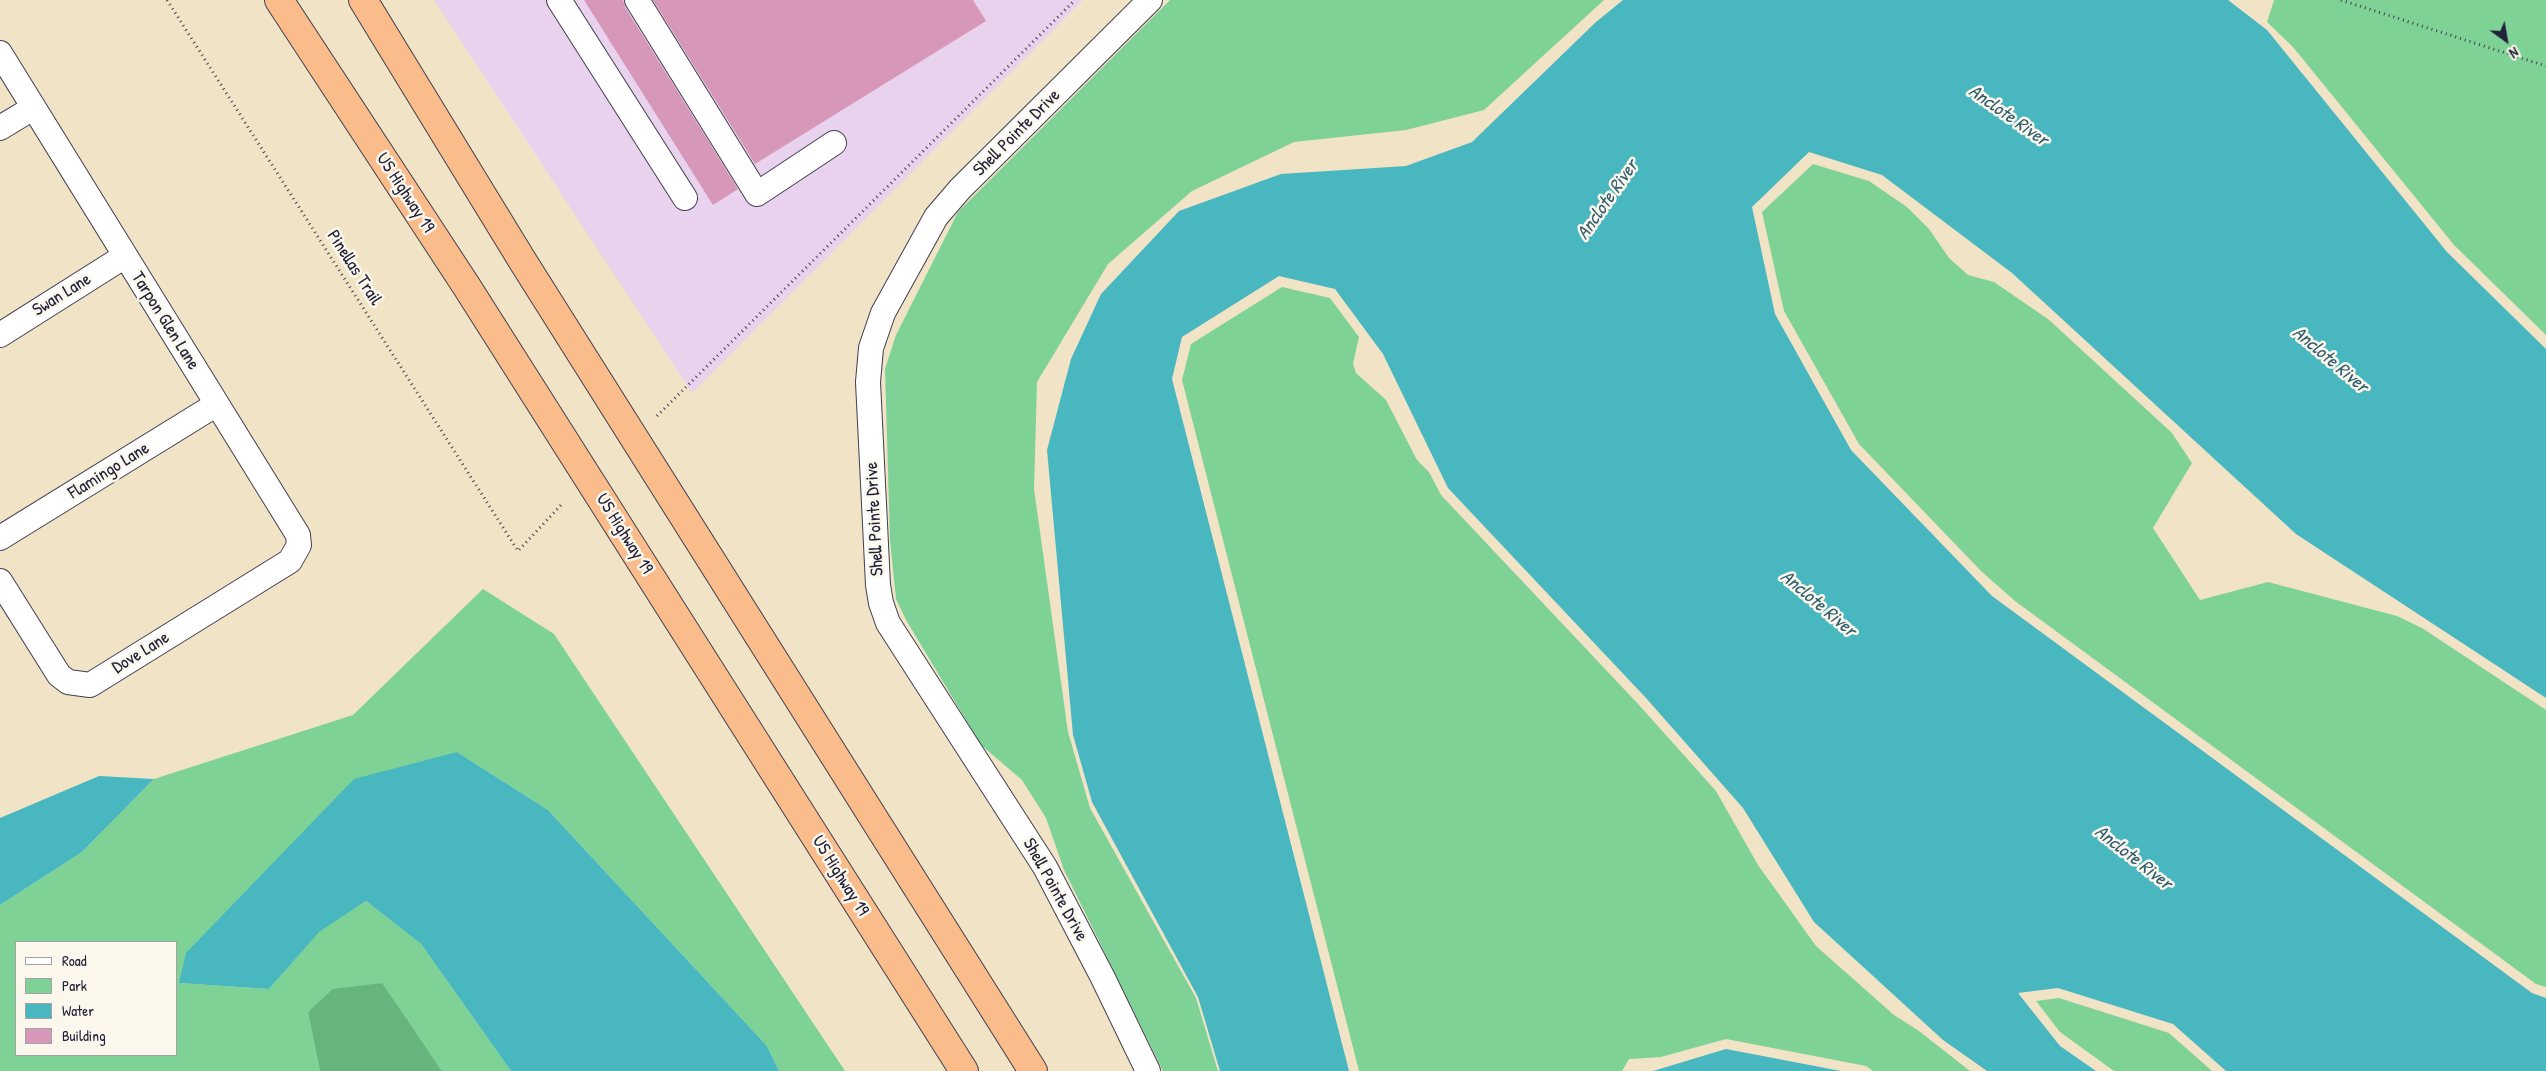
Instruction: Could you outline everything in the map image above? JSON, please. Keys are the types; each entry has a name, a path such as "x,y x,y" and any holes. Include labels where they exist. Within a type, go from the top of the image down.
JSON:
{"highway":[{"name":"US Highway 19","path":"280,0 467,287 964,1071"},
{"path":"352,0 392,47"},
{"path":"363,0 522,260 1033,1071"}],"street":[{"path":"559,0 686,198"},
{"path":"637,0 756,194 834,143"},
{"name":"Shell Pointe Drive","path":"1148,1071 1103,978 1045,867 888,623 881,603 878,586 868,382 871,348 883,313 936,217 960,189 1150,0"},
{"name":"Tarpon Glen Lane","path":"0,53 32,108 298,535"},
{"path":"0,128 32,108"},
{"name":"Swan Lane","path":"0,335 125,256"},
{"name":"Flamingo Lane","path":"0,538 217,404"},
{"name":"Dove Lane","path":"0,581 60,675 68,682 90,685 290,561 299,545 298,535"}],"path":[{"name":"Pinellas Trail","path":"167,0 518,551 562,504"},
{"path":"657,416 1075,0"},
{"path":"2341,0 2546,66"}],"shaded area":[{"path":"434,0 1083,0 692,393"}],"green space":[{"path":"1170,0 1604,0 1484,110 1406,130 1294,142 1192,191 1108,264 1037,382 1034,489 1068,732 1090,808 1196,998 1218,1071 1163,1071 1064,870 1046,818 1022,780 981,745 906,620 896,599 890,540 885,369 896,335 958,212"},
{"path":"2274,0 2546,0 2546,335 2454,245 2293,47 2267,22"},
{"path":"1813,164 1869,181 1907,207 1929,229 1949,258 1968,275 1994,282 2048,319 2172,433 2192,463 2153,528 2200,600 2268,582 2397,616 2422,628 2546,710 2546,987 2536,984 2015,601 1981,571 1859,444 1784,311 1762,212"},
{"path":"1282,287 1330,298 1359,337 1353,364 1356,373 1386,400 1417,460 1429,472 1441,495 1639,705 1716,791 1758,865 1816,946 1894,1015 1919,1031 1970,1071 1873,1071 1866,1066 1726,1039 1661,1057 1629,1059 1622,1071 1359,1071 1182,380 1191,344"},
{"path":"483,589 554,634 845,1071 779,1071 767,1046 548,810 457,752 179,983 269,989 319,931 366,901 421,944 511,1071 442,1071 381,983 308,1011 320,1071 0,1071 0,905 82,852 154,779 353,715"},
{"path":"382,983 442,1071 320,1071 308,1012 333,989"},
{"path":"2059,998 2169,1033 2212,1071 2114,1071 2060,1032 2036,1001"}],"water":[{"name":"Anclote River","path":"1623,0 2228,0 2267,30 2447,252 2546,349 2546,698 2296,534 2012,273 1882,175 1809,152 1752,207 1775,314 1851,450 1992,596 2532,993 2546,998 2546,1071 2226,1071 2173,1024 2058,988 2018,993 2060,1046 2096,1071 1987,1071 1943,1040 1814,922 1743,808 1646,698 1448,488 1383,354 1335,289 1279,276 1182,337 1172,379 1349,1071 1220,1071 1198,997 1092,802 1073,735 1047,450 1071,359 1101,294 1179,211 1281,174 1406,166 1472,142 1596,22"},
{"path":"457,752 548,810 767,1046 779,1071 511,1071 421,944 366,901 319,932 269,989 179,983 186,953 354,779"},
{"path":"99,776 154,779 82,852 0,905 0,818"},
{"path":"1726,1049 1841,1071 1653,1071"}],"building":[{"path":"584,0 623,0 625,7 738,189 713,205"},
{"path":"653,0 973,0 986,21 755,164"}]}
